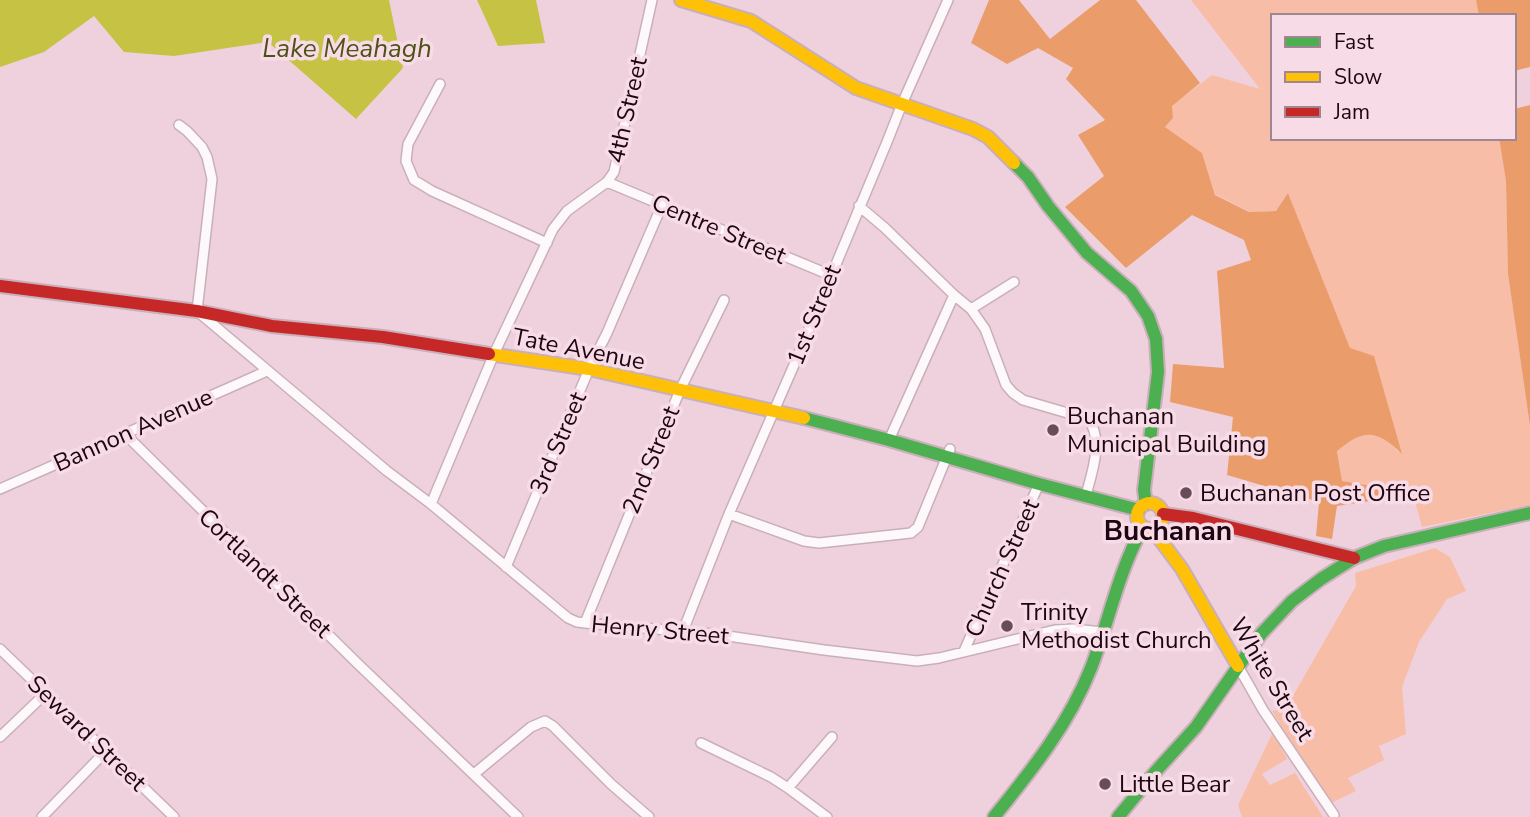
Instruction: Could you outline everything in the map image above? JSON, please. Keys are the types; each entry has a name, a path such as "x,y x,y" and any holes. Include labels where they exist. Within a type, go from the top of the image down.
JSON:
{"street":[{"name":"4th Street","path":"431,504 494,354 553,229 567,211 607,182 614,172 652,0"},
{"path":"681,0 751,21 856,88 965,125 988,137 1028,177 1087,253 1131,291 1143,307 1156,339 1158,354 1142,507 1138,521 1147,528"},
{"name":"1st Street","path":"683,631 729,514 948,0"},
{"path":"440,84 408,144 406,161 414,180 432,191 547,243"},
{"path":"178,125 202,147 212,179 197,311"},
{"name":"Centre Street","path":"607,182 830,275"},
{"name":"3rd Street","path":"506,567 589,369 662,205"},
{"path":"859,206 971,309 985,329 1006,385 1013,393 1023,400 1088,419 1093,425 1093,471 1086,495"},
{"path":"971,309 1014,282"},
{"name":"Tate Avenue","path":"0,286 197,311 272,326 383,337 589,369 774,410 948,453 1039,484 1142,507"},
{"path":"889,440 954,295"},
{"name":"2nd Street","path":"585,623 680,390 724,300"},
{"name":"Henry Street","path":"197,311 387,471 576,622 683,631 918,661 1055,630 1103,632"},
{"name":"Bannon Avenue","path":"0,489 267,371"},
{"name":"Cortlandt Street","path":"124,433 518,817"},
{"path":"729,514 804,541 819,543 911,533 915,531 931,498 948,453"},
{"name":"Church Street","path":"964,651 1039,484"},
{"path":"995,817 1067,716 1091,669 1130,547 1147,528 1160,525 1163,519 1161,509 1156,505 1142,507"},
{"path":"1118,817 1196,727 1261,634 1286,607 1321,579 1354,558 1397,542 1530,513"},
{"path":"1163,514 1201,520 1354,558"},
{"name":"White Street","path":"1147,528 1182,569 1263,710 1335,815"},
{"name":"Seward Street","path":"0,649 174,817"},
{"path":"0,737 46,694"},
{"path":"474,774 531,727 539,722 546,722 649,817"},
{"path":"788,788 832,737"},
{"path":"701,743 771,777 827,817"},
{"path":"42,817 106,751"}],"shaded area":[{"path":"989,0 1019,0 1050,39 1100,0 1136,0 1200,83 1172,106 1173,118 1165,127 1202,153 1215,195 1249,212 1276,211 1288,193 1350,348 1374,356 1402,454 1385,440 1370,435 1355,439 1337,451 1342,481 1391,489 1397,497 1337,506 1332,539 1316,536 1319,502 1227,475 1233,417 1170,402 1173,364 1224,368 1217,271 1251,260 1244,240 1192,215 1126,268 1065,207 1104,176 1078,135 1105,120 1066,79 1073,68 1038,48 1007,64 971,43"},
{"path":"1191,0 1476,0 1479,14 1271,14 1271,140 1499,140 1506,181 1508,274 1530,426 1530,505 1422,527 1413,494 1397,497 1391,489 1342,481 1337,450 1355,438 1376,435 1400,453 1350,348 1288,193 1276,211 1250,212 1215,194 1202,153 1165,127 1173,118 1171,106 1212,75 1260,89"},
{"path":"1476,0 1530,0 1530,67 1516,70 1516,14 1479,14"},
{"path":"1530,105 1530,426 1508,274 1506,181 1499,140 1516,140 1516,108"},
{"path":"1435,548 1450,557 1466,591 1447,599 1419,642 1402,687 1406,734 1379,746 1384,760 1348,778 1356,791 1329,804 1272,711 1286,708 1356,586 1355,573"},
{"path":"1273,732 1287,759 1262,774 1270,785 1295,773 1323,817 1242,817 1238,805"}],"water":[{"name":"Lake Meahagh","path":"0,0 389,0 403,68 356,119 268,42 174,56 124,52 94,16 44,52 0,67"},
{"name":"Lake Meahagh","path":"477,0 536,0 545,43 498,46"}],"traffic: fast":[{"path":"1014,163 1087,253 1131,291 1148,316 1156,339 1158,372 1144,490 1146,504"},
{"path":"804,418 1139,510"},
{"path":"1118,817 1196,727 1261,634 1292,601 1321,579 1354,558 1384,546 1530,513"},
{"path":"994,817 1048,746 1082,689 1127,561 1143,527"}],"traffic: slow":[{"path":"681,0 751,21 856,88 973,129 988,137 1014,163"},
{"path":"489,354 589,369 804,418"},
{"path":"1150,503 1159,507 1163,516 1159,525 1150,529 1141,525 1137,516 1141,507 1150,503"},
{"path":"1152,529 1182,569 1238,666"}],"traffic: jam":[{"path":"0,286 197,311 272,326 383,337 489,354"},
{"path":"1163,514 1193,518 1354,558"}],"place":[{"name":"Buchanan Municipal Building","path":"1053,430"},
{"name":"Buchanan Post Office","path":"1186,493"},
{"name":"Trinity Methodist Church","path":"1007,626"},
{"name":"Little Bear","path":"1105,784"}],"district":[{"name":"Buchanan","path":"1168,530"}]}
